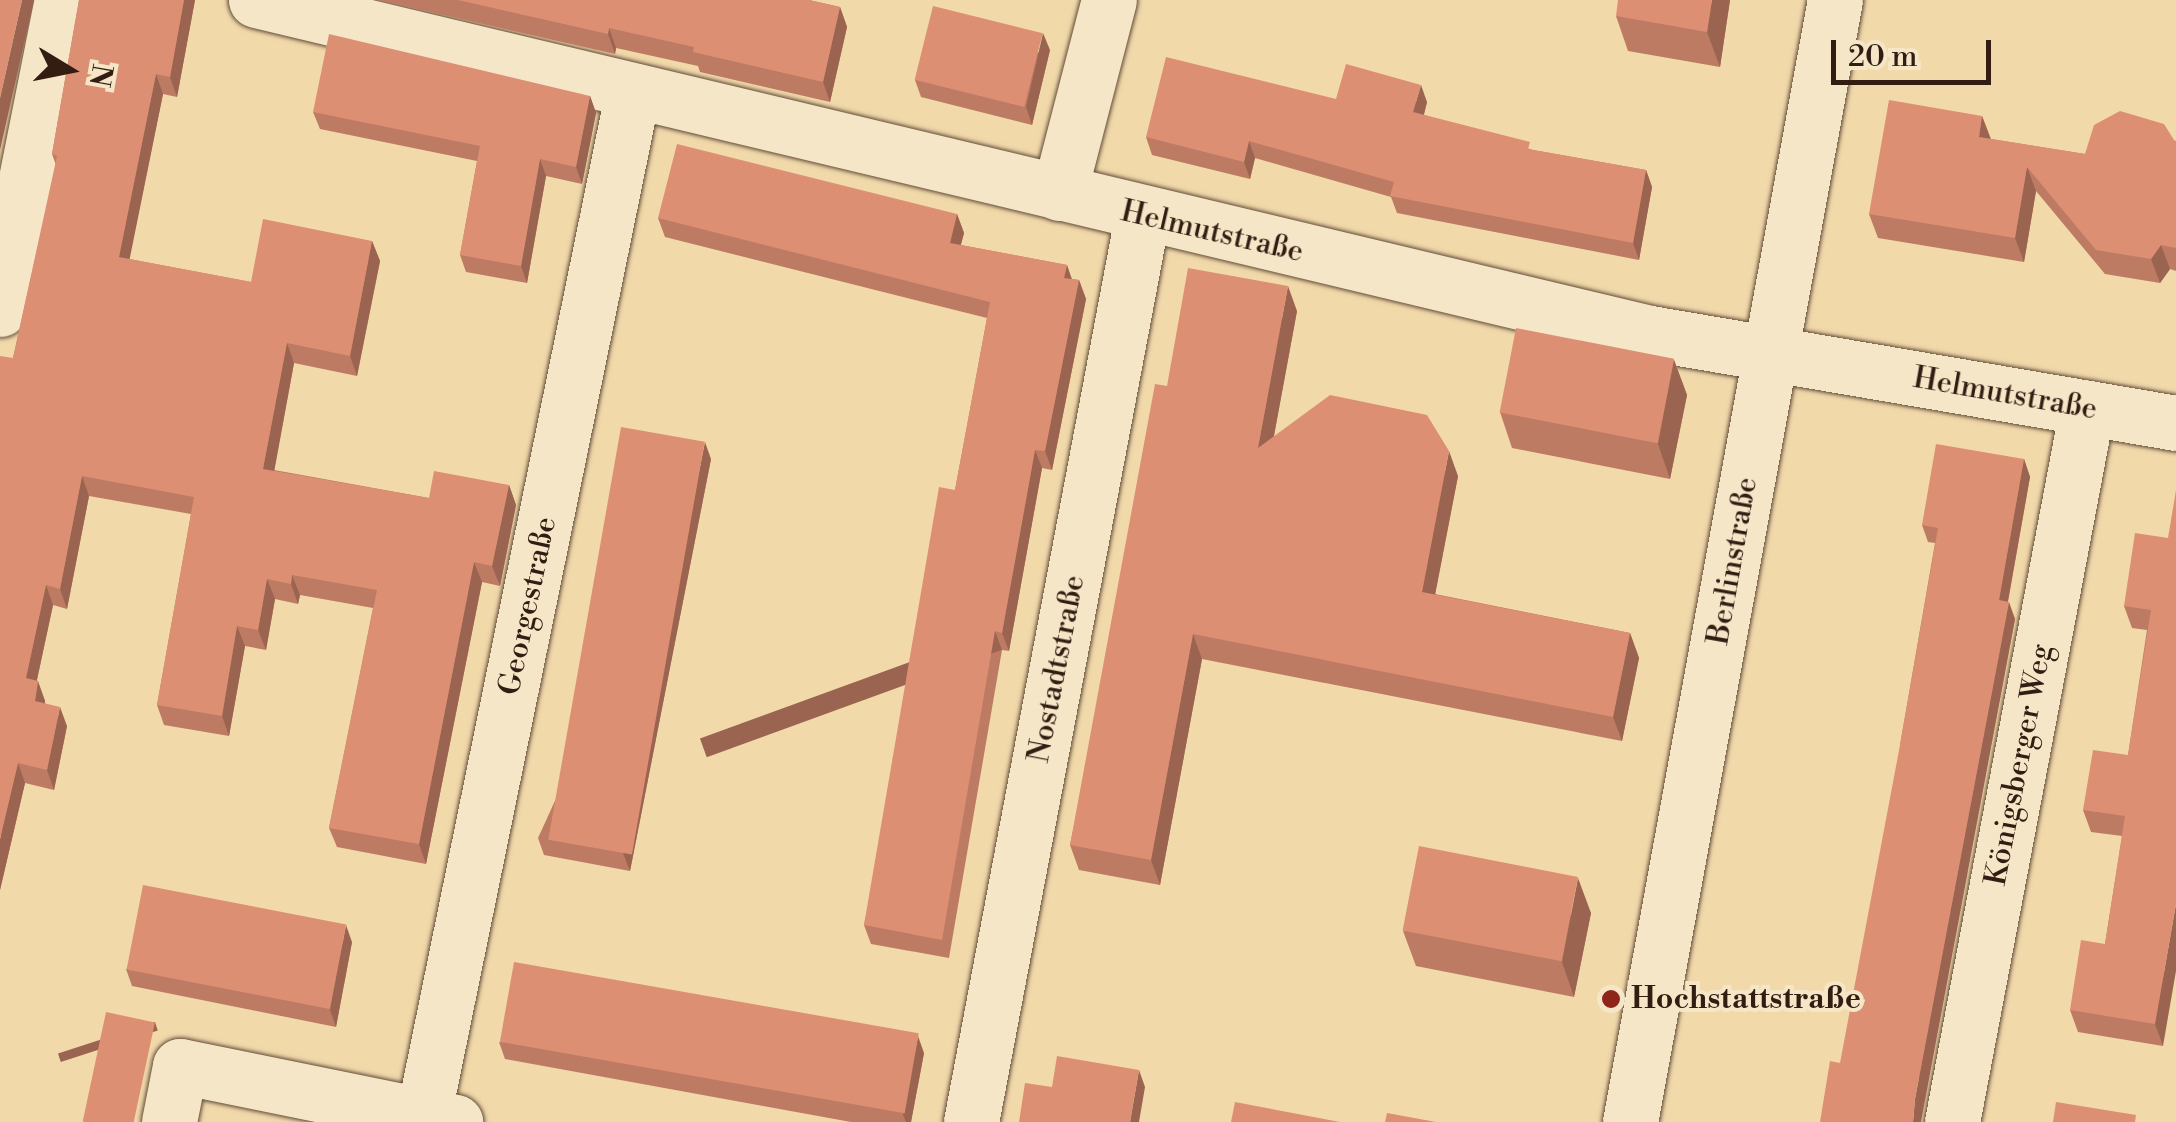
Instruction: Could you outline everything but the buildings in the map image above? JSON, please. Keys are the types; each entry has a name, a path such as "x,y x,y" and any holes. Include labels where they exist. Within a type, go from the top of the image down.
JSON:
{"street":[{"path":"0,309 62,0"},
{"name":"Helmutstraße","path":"256,0 1142,217 1650,333 2176,423"},
{"path":"1059,194 1109,0"},
{"name":"Berlinstraße","path":"1630,1122 1835,0"},
{"name":"Georgestraße","path":"433,1120 634,90"},
{"name":"Nostadtstraße","path":"971,1122 1142,217"},
{"name":"Königsberger Weg","path":"1952,1122 2086,408"},
{"path":"169,1122 180,1066 433,1120"}],"place":[{"name":"Hochstattstraße","path":"1611,999"}]}
